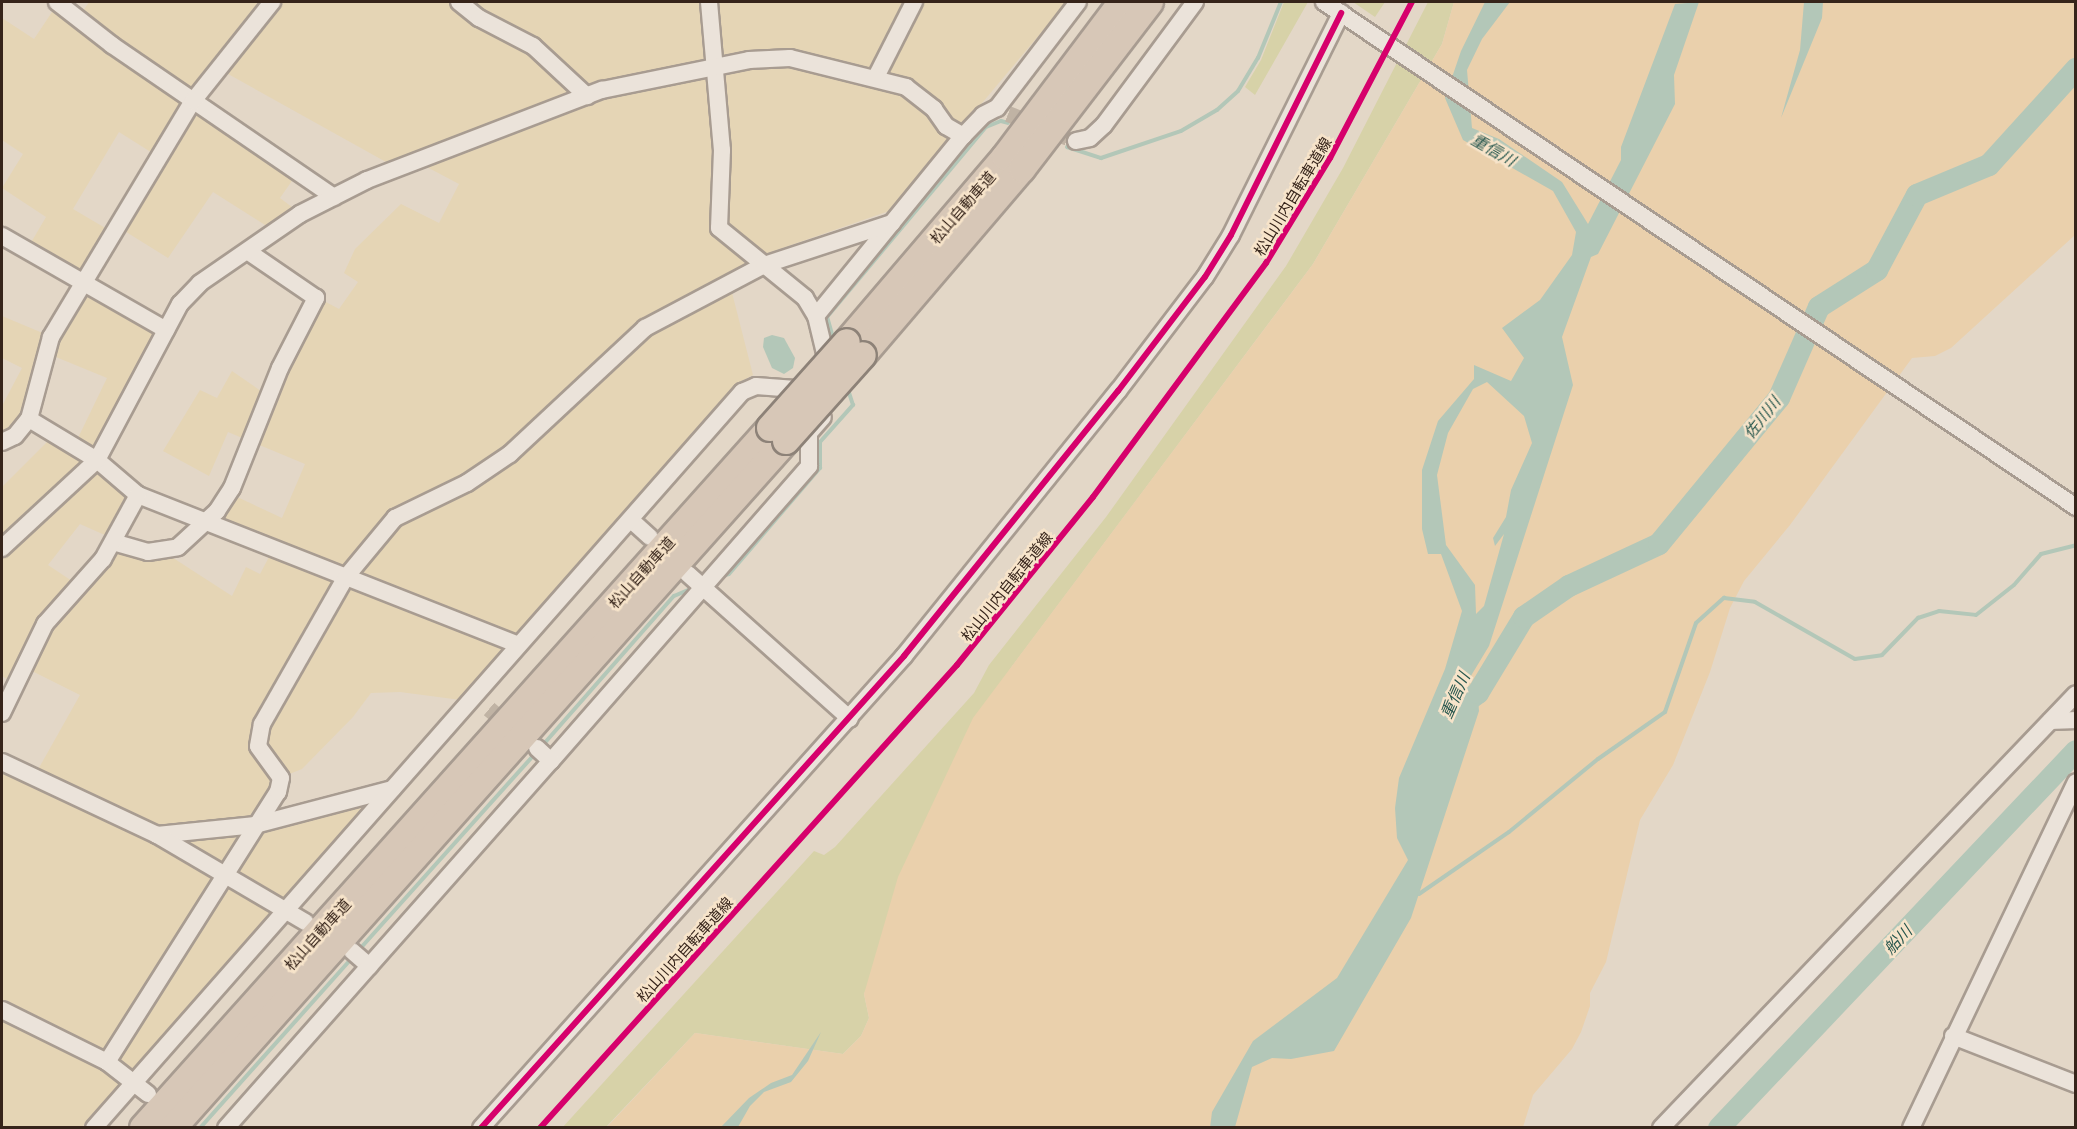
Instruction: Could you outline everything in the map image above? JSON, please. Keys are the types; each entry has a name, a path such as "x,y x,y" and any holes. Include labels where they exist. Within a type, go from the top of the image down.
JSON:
{"highway":[{"name":"松山自動車道","path":"855,348 1005,157 1122,2"},
{"name":"松山自動車道","path":"172,1128 855,348 1022,169 1150,2"},
{"name":"松山自動車道","path":"143,1128 778,435"}],"street":[{"path":"57,2 192,101 334,197"},
{"path":"2,442 15,436 29,419 51,337 192,101 272,2"},
{"path":"459,2 479,18 533,46 587,96"},
{"path":"226,1128 809,466 809,433 837,400 816,316 805,298 719,228 722,150 709,2"},
{"path":"876,77 914,2"},
{"path":"816,316 963,136 983,115 1002,111 1078,2"},
{"path":"1076,141 1090,138 1104,125 1195,2"},
{"path":"1324,2 2076,507"},
{"path":"481,1128 850,719 1008,528 1205,278 1286,129 1341,13"},
{"path":"2,548 97,460 180,304 200,283 247,250 334,197 367,180 587,96 713,66 790,58 876,77 906,87 934,109 946,126 963,136"},
{"path":"107,1062 278,792 281,778 258,746 262,724 346,577 395,518 467,483 510,454 645,328 765,265 892,223"},
{"path":"2,236 82,284 166,330"},
{"path":"113,542 130,549 166,551 191,538 207,522 232,488 280,368 316,298 247,250"},
{"path":"94,1128 475,698 742,392 756,386 808,391 832,380"},
{"path":"29,419 97,460 138,495 519,645"},
{"path":"2,713 45,624 113,542 138,495"},
{"path":"631,520 650,537"},
{"path":"688,574 850,719"},
{"path":"1661,1128 2076,694"},
{"path":"475,698 489,709"},
{"path":"2051,721 2076,720"},
{"path":"537,748 550,761"},
{"path":"2,762 157,835 305,922"},
{"path":"1911,1128 2076,782"},
{"path":"157,835 255,825 392,789"},
{"path":"352,951 369,966"},
{"path":"2,1010 107,1062 148,1094"},
{"path":"1953,1036 2076,1084"}],"shaded area":[{"path":"89,2 1067,2 892,210 765,254 728,277 753,375 738,383 461,700 400,692 371,693 353,717 302,769 274,780 273,789 258,813 364,801 366,806 82,1127 2,1127 2,768 31,782 80,695 16,663 7,679 2,676 2,487 50,439 124,490 127,501 107,536 80,524 48,565 84,589 118,548 167,554 232,596 246,567 260,574 277,542 219,520 235,496 282,518 305,464 228,432 209,476 163,451 200,390 217,398 232,371 271,398 316,306 321,308 324,301 339,309 358,282 344,273 355,249 401,204 439,223 459,184 404,155 386,162 212,65 183,102 294,178 280,198 296,210 270,228 213,192 168,258 123,230 165,161 119,132 73,209 107,229 79,275 29,246 46,217 2,188 23,154 2,140 2,18 34,39 56,6 76,22"},
{"path":"1284,2 1308,2 1255,95 1245,87 1261,60"},
{"path":"1353,2 1385,2 1375,17"},
{"path":"1428,2 1454,2 1442,44 1313,264 1010,669 864,994 869,1018 861,1036 843,1054 695,1033 606,1127 562,1128 814,851 824,855 835,847 974,693 989,665 1106,517 1286,266 1343,168"},
{"path":"83,294 89,294 154,329 157,339 123,402 93,450 77,440 107,378 51,355 20,417 2,436 2,406 22,368 2,358 2,316 45,334"}],"sand":[{"path":"1454,2 2075,2 2075,235 1951,348 1935,356 1912,358 1790,525 1744,581 1730,608 1710,672 1673,765 1640,820 1606,962 1590,993 1590,1006 1581,1032 1572,1049 1533,1095 1523,1127 606,1128 695,1033 843,1054 861,1036 869,1018 864,994 898,877 973,718 1313,264 1442,44"}],"water":[{"name":"重信川","path":"1485,2 1510,2 1482,39 1467,70 1472,128 1499,139 1562,182 1588,224 1621,160 1621,147 1675,4 1699,2 1674,75 1675,104 1598,254 1591,257 1562,337 1573,385 1489,646 1463,689 1477,685 1479,711 1411,918 1334,1051 1291,1059 1272,1058 1252,1067 1235,1127 1210,1128 1212,1112 1253,1041 1337,978 1408,860 1397,838 1395,808 1399,778 1445,669 1462,611 1441,554 1428,554 1422,529 1422,470 1438,421 1474,379 1474,365 1511,381 1524,358 1502,328 1540,300 1572,255 1576,232 1553,191 1463,140 1445,98 1461,51","holes":["1487,382 1524,416 1532,443 1511,490 1506,517 1493,538 1495,546 1504,534 1484,606 1476,614 1475,585 1446,545 1437,475 1448,433 1473,389"]},
{"path":"1804,2 1823,2 1822,18 1781,118 1800,50"},
{"path":"772,335 784,338 795,358 793,368 784,374 772,368 763,347 764,338"},
{"path":"821,1032 808,1061 791,1082 764,1092 750,1106 738,1127 721,1127 749,1098 771,1083 792,1075"}],"waterway":[{"path":"1067,147 1101,158 1181,131 1217,110 1238,91 1258,58 1281,2"},
{"name":"佐川川","path":"1454,711 1478,693 1524,617 1569,586 1659,544 1779,398 1819,307 1877,270 1917,195 1989,165 2076,69"},
{"path":"834,341 827,317 986,127 1001,121 1008,123"},
{"path":"720,577 729,574 820,468 820,442 853,405 847,386"},
{"path":"1419,894 1509,832 1598,759 1665,712 1696,623 1724,598 1755,602 1855,659 1882,655 1918,618 1939,611 1976,615 2014,585 2041,554 2076,545"},
{"path":"542,746 674,596 693,588"},
{"name":"船川","path":"1719,1128 2076,751"},
{"path":"358,951 535,754"},
{"path":"200,1128 353,957"}],"tunnel":[{"path":"1008,114 1076,141"},
{"path":"489,709 513,729"}],"cycle path":[{"name":"松山川内自転車道線","path":"540,1128 957,665 1093,497 1266,263 1330,158 1412,2"},
{"path":"481,1128 904,656 1118,391 1205,277 1231,235 1341,13"}]}
